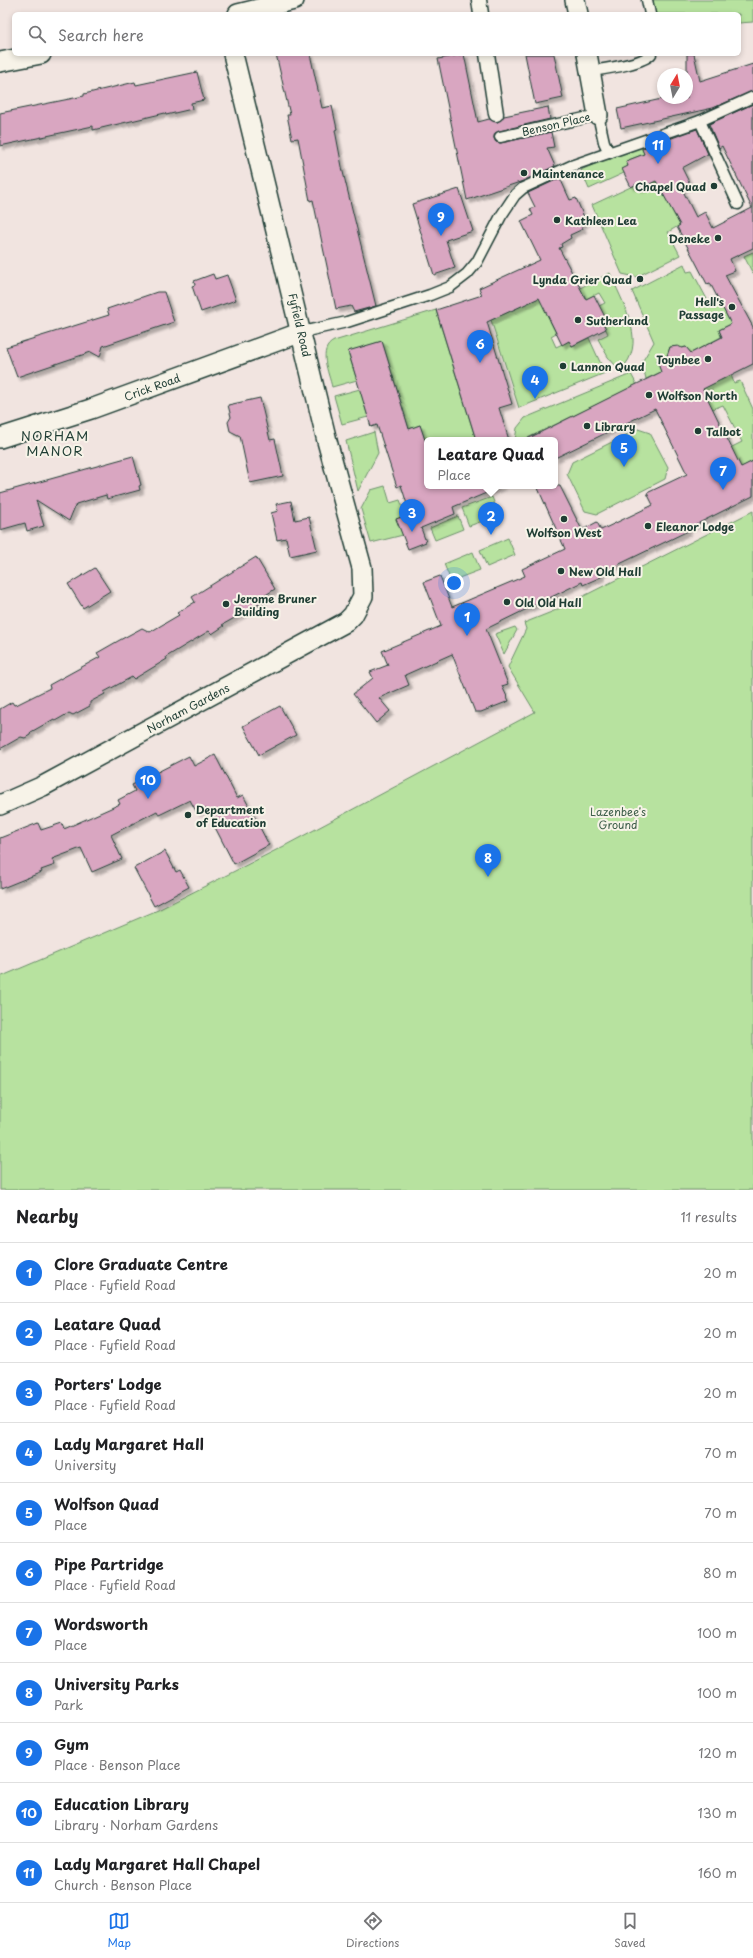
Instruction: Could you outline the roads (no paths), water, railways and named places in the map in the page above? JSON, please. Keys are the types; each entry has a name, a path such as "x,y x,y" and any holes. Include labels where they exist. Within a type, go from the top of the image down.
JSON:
{"street":[{"path":"246,12 294,0"},
{"path":"479,0 481,12"},
{"path":"575,0 578,12"},
{"path":"0,62 31,56"},
{"name":"Fyfield Road","path":"233,56 302,332 327,441 362,568 363,596"},
{"path":"487,56 496,114"},
{"name":"Benson Place","path":"589,63 598,115"},
{"name":"Crick Road","path":"0,438 92,409 302,332"},
{"name":"Norham Gardens","path":"0,805 43,786 346,622 353,615 363,596"}],"lane":[{"path":"647,0 650,12"},
{"path":"589,63 637,61 650,56"},
{"path":"302,332 347,322 450,287 467,274 476,262 500,216 519,192 571,166 700,121 753,97"},
{"path":"598,115 604,142 609,153"},
{"name":"Benson Place","path":"500,137 598,115"},
{"path":"700,121 738,204"}],"place":[{"name":"Lady Margaret Hall Chapel","path":"658,164"},
{"name":"Maintenance","path":"524,173"},
{"name":"Chapel Quad","path":"714,186"},
{"name":"Kathleen Lea","path":"557,220"},
{"name":"Gym","path":"441,236"},
{"name":"Deneke","path":"718,238"},
{"name":"Lynda Grier Quad","path":"640,279"},
{"name":"Hell's Passage","path":"732,307"},
{"name":"Sutherland","path":"578,320"},
{"name":"Toynbee","path":"708,359"},
{"name":"Pipe Partridge","path":"480,363"},
{"name":"Lannon Quad","path":"563,366"},
{"name":"Wolfson North","path":"649,395"},
{"name":"Lady Margaret Hall","path":"535,399"},
{"name":"Library","path":"587,426"},
{"name":"Talbot","path":"698,431"},
{"name":"Wolfson Quad","path":"624,467"},
{"name":"Wordsworth","path":"723,490"},
{"name":"Wolfson West","path":"564,519"},
{"name":"Eleanor Lodge","path":"648,526"},
{"name":"Porters' Lodge","path":"412,532"},
{"name":"Leatare Quad","path":"491,535"},
{"name":"New Old Hall","path":"561,571"},
{"name":"Old Old Hall","path":"507,602"},
{"name":"Jerome Bruner Building","path":"226,604"},
{"name":"Clore Graduate Centre","path":"467,636"},
{"name":"Education Library","path":"148,799"},
{"name":"Department of Education","path":"188,815"},
{"name":"University Parks","path":"488,877"}],"district":[{"name":"NORHAM MANOR","path":"55,442"}],"park label":[{"name":"Lazenbee's Ground","path":"618,817"}]}
